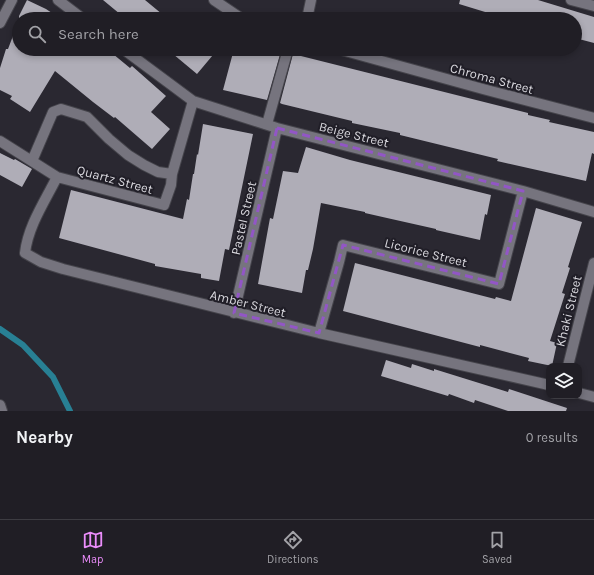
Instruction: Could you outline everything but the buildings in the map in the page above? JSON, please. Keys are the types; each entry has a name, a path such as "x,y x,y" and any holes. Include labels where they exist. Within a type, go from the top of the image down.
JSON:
{"street":[{"path":"0,23 12,0"},
{"path":"58,0 74,12"},
{"path":"214,0 232,12"},
{"path":"308,12 311,0"},
{"path":"571,0 594,6"},
{"name":"Beige Street","path":"132,56 193,101 272,126 523,191 594,212"},
{"name":"Pastel Street","path":"234,313 287,56"},
{"name":"Chroma Street","path":"364,56 594,118"},
{"name":"Quartz Street","path":"0,141 57,177 164,205 171,185 172,174 193,101"},
{"name":"Quartz Street","path":"32,161 53,112 61,108 87,117 128,155 144,165 158,172 172,174"},
{"name":"Amber Street","path":"57,177 26,242 25,253 41,262 234,313 546,384"},
{"name":"Licorice Street","path":"319,333 340,262 343,245 499,284 523,191"},
{"name":"Khaki Street","path":"569,363 594,263"},
{"path":"582,394 594,397"},
{"path":"0,405 2,411"}],"highlighted area":[{"path":"277,128 523,191 499,284 343,245 319,333 234,313"}],"waterway":[{"path":"0,329 23,345 53,377 70,411"}]}
